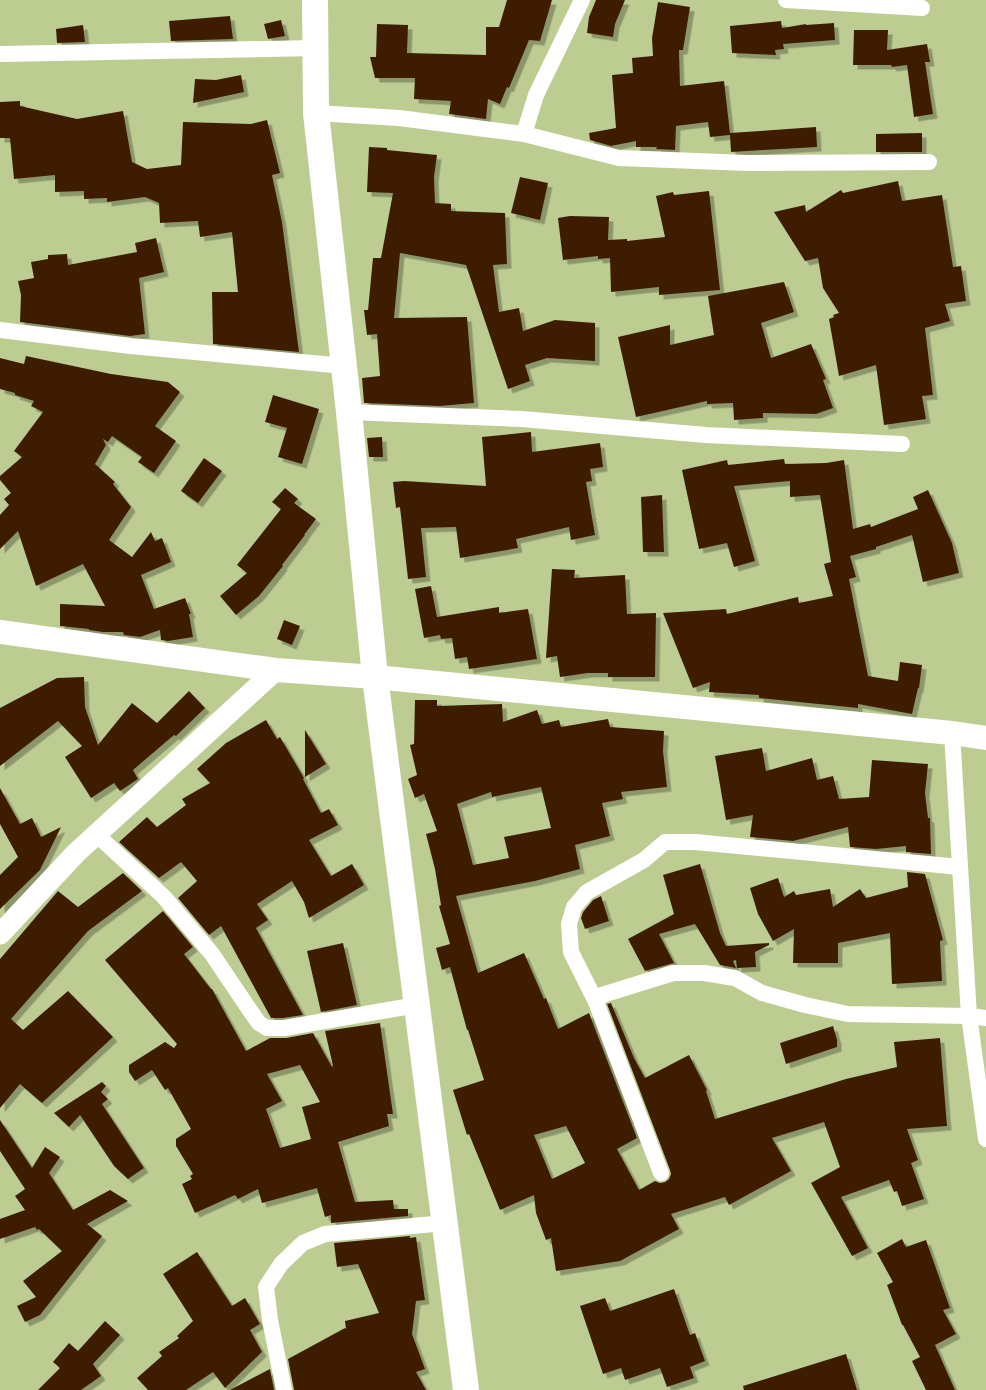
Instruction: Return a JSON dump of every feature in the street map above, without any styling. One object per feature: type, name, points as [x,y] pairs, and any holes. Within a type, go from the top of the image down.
[{"type":"main road","points":[[315,0],[316,113],[349,412],[375,677],[466,1390]]},
{"type":"main road","points":[[0,632],[276,670],[375,677],[952,733],[986,738]]},
{"type":"street","points":[[524,134],[536,95],[582,0]]},
{"type":"street","points":[[786,0],[922,8]]},
{"type":"street","points":[[0,54],[315,48]]},
{"type":"street","points":[[316,113],[399,118],[524,134],[620,158],[748,163],[929,162]]},
{"type":"street","points":[[0,330],[130,346],[344,366]]},
{"type":"street","points":[[349,412],[522,419],[706,435],[902,444]]},
{"type":"street","points":[[0,934],[76,852],[276,670]]},
{"type":"street","points":[[952,733],[970,1016],[986,1139]]},
{"type":"street","points":[[96,834],[164,897],[212,954],[251,1012],[267,1028],[284,1028],[417,1005]]},
{"type":"street","points":[[661,1173],[596,1002],[571,952],[569,924],[574,907],[587,892],[644,860],[666,842],[694,842],[960,867]]},
{"type":"street","points":[[596,1002],[597,999],[608,992],[673,973],[704,973],[735,978],[762,993],[848,1014],[970,1016],[986,1018]]},
{"type":"street","points":[[284,1390],[270,1320],[266,1287],[281,1264],[303,1243],[325,1234],[445,1223]]},
{"type":"building","points":[[507,0],[552,0],[540,41],[529,40],[509,88],[507,87],[500,104],[488,99],[486,119],[449,114],[451,101],[414,99],[415,78],[375,78],[370,57],[376,57],[377,24],[408,25],[407,53],[486,55],[486,27],[499,27]]},
{"type":"building","points":[[596,0],[625,0],[615,24],[613,37],[587,33],[589,17]]},
{"type":"building","points":[[658,2],[690,7],[683,50],[679,50],[680,86],[724,81],[730,133],[816,127],[817,147],[731,152],[730,135],[710,137],[708,122],[676,126],[675,150],[656,149],[657,147],[636,147],[636,141],[611,146],[590,140],[589,133],[616,128],[612,75],[633,73],[632,58],[653,56],[652,38]]},
{"type":"building","points":[[230,16],[233,39],[171,41],[169,21]]},
{"type":"building","points":[[281,20],[285,36],[268,39],[264,24]]},
{"type":"building","points":[[781,21],[782,28],[806,24],[834,23],[835,40],[783,44],[784,49],[775,50],[776,55],[732,53],[730,26]]},
{"type":"building","points":[[83,25],[85,42],[57,43],[56,29]]},
{"type":"building","points":[[854,30],[888,30],[887,50],[927,44],[930,62],[925,62],[933,114],[914,117],[907,65],[892,67],[891,65],[853,65]]},
{"type":"building","points":[[241,75],[244,92],[193,103],[195,79],[216,80]]},
{"type":"building","points":[[20,101],[20,106],[77,119],[123,111],[132,162],[147,169],[181,165],[183,122],[251,124],[267,120],[280,173],[272,175],[282,222],[299,352],[213,344],[212,292],[238,292],[232,232],[200,237],[198,221],[160,223],[159,203],[145,197],[107,202],[107,198],[84,199],[84,191],[55,192],[55,175],[14,179],[10,138],[0,138],[0,102]]},
{"type":"building","points":[[922,133],[922,152],[876,152],[876,134]]},
{"type":"building","points":[[369,147],[437,155],[434,177],[435,203],[451,204],[451,211],[505,213],[507,264],[493,265],[499,312],[519,308],[523,331],[555,320],[595,323],[595,361],[547,358],[525,365],[530,381],[508,389],[466,265],[400,253],[394,318],[467,317],[474,403],[440,406],[364,403],[362,378],[380,376],[377,334],[367,335],[364,310],[368,310],[373,258],[381,258],[393,193],[367,192]]},
{"type":"building","points":[[520,177],[548,183],[540,220],[511,213]]},
{"type":"building","points":[[898,181],[902,201],[942,195],[953,267],[961,266],[966,301],[945,304],[950,321],[925,328],[933,395],[922,396],[926,419],[884,425],[876,365],[839,376],[829,319],[839,313],[823,288],[818,258],[805,261],[774,212],[805,205],[806,212],[841,190],[843,193]]},
{"type":"building","points":[[709,191],[720,290],[659,295],[659,287],[611,292],[610,258],[598,259],[598,256],[563,260],[558,218],[570,216],[609,217],[608,240],[627,239],[627,241],[665,237],[656,196],[673,192],[674,195]]},
{"type":"building","points":[[156,238],[164,272],[139,278],[145,334],[130,336],[20,322],[21,295],[18,281],[34,278],[31,262],[48,259],[48,255],[67,254],[68,265],[137,252],[135,243]]},
{"type":"building","points":[[784,282],[794,312],[761,323],[771,358],[811,344],[826,379],[823,380],[833,408],[816,414],[763,413],[763,418],[734,420],[733,403],[707,404],[707,401],[636,417],[618,337],[670,325],[670,345],[714,335],[708,296]]},
{"type":"building","points":[[26,356],[111,374],[168,382],[180,392],[155,426],[176,441],[154,473],[138,462],[142,457],[112,436],[108,442],[103,439],[106,445],[95,464],[115,482],[113,484],[131,507],[109,540],[132,557],[151,532],[155,541],[162,538],[171,562],[141,575],[154,609],[185,598],[191,614],[189,614],[193,637],[168,641],[161,640],[160,630],[140,637],[124,635],[123,632],[103,632],[60,626],[60,604],[105,606],[83,564],[36,586],[18,531],[0,549],[0,515],[9,505],[4,499],[11,493],[0,480],[0,476],[22,457],[14,451],[43,412],[31,406],[34,401],[0,389],[0,358],[24,364]]},
{"type":"building","points":[[273,395],[319,409],[302,464],[278,457],[287,428],[265,422]]},
{"type":"building","points":[[531,432],[532,452],[600,443],[603,467],[590,469],[592,481],[586,482],[595,535],[571,540],[569,527],[516,539],[518,548],[460,558],[456,527],[421,528],[426,577],[408,579],[400,507],[396,508],[393,482],[486,486],[482,437]]},
{"type":"building","points":[[382,437],[383,457],[369,457],[367,438]]},
{"type":"building","points":[[204,458],[222,471],[198,503],[181,491]]},
{"type":"building","points":[[784,459],[785,464],[826,463],[844,460],[853,529],[870,524],[871,527],[918,509],[913,497],[928,490],[952,543],[959,573],[923,582],[912,535],[876,547],[876,549],[850,556],[856,577],[849,579],[868,676],[898,681],[900,662],[922,665],[919,688],[912,714],[858,704],[858,708],[759,698],[759,695],[709,692],[710,682],[693,688],[663,613],[726,609],[727,614],[798,597],[799,603],[833,596],[824,564],[831,562],[820,495],[790,497],[790,481],[734,486],[755,561],[734,567],[727,543],[699,549],[682,470],[727,460],[728,465]]},
{"type":"building","points":[[285,488],[298,499],[294,503],[316,519],[259,596],[236,615],[220,596],[247,573],[237,565],[281,509],[272,502]]},
{"type":"building","points":[[662,495],[664,552],[643,552],[641,497]]},
{"type":"building","points":[[552,569],[575,570],[574,578],[625,575],[627,614],[656,613],[655,677],[608,677],[608,673],[588,673],[560,677],[557,656],[546,658]]},
{"type":"building","points":[[431,586],[437,617],[499,607],[499,613],[528,609],[537,659],[469,669],[467,657],[455,659],[452,638],[441,639],[440,635],[424,638],[415,589]]},
{"type":"building","points":[[284,620],[300,626],[292,645],[277,639]]},
{"type":"building","points":[[84,677],[85,707],[98,745],[132,703],[157,723],[189,691],[205,708],[176,736],[174,735],[133,770],[138,779],[120,791],[114,783],[91,798],[65,757],[82,746],[58,721],[0,766],[0,708],[57,678]]},
{"type":"building","points":[[415,700],[437,700],[437,706],[502,704],[503,722],[537,710],[542,724],[559,720],[561,727],[608,719],[610,727],[664,731],[663,751],[667,787],[621,792],[623,799],[602,803],[610,836],[575,845],[580,869],[535,881],[456,896],[478,973],[524,953],[544,999],[546,998],[558,1029],[589,1013],[637,1138],[617,1149],[639,1190],[655,1181],[665,1182],[671,1174],[607,1004],[611,1003],[634,1058],[645,1078],[689,1055],[707,1090],[715,1119],[846,1079],[897,1067],[894,1042],[940,1038],[947,1126],[907,1129],[918,1160],[911,1163],[924,1199],[902,1206],[897,1191],[894,1192],[889,1180],[841,1197],[868,1248],[852,1256],[811,1183],[840,1167],[824,1122],[772,1138],[791,1171],[729,1205],[725,1197],[671,1214],[679,1229],[620,1261],[556,1271],[551,1238],[546,1240],[536,1213],[534,1195],[500,1210],[469,1134],[467,1135],[453,1090],[484,1080],[467,1030],[450,967],[442,970],[436,948],[450,944],[439,906],[441,905],[435,869],[426,834],[437,831],[424,794],[415,798],[408,779],[417,775],[410,745],[414,744]],"holes":[[[541,787],[551,828],[504,837],[509,858],[473,865],[457,804],[491,792],[492,797]],[[566,1126],[585,1163],[552,1179],[534,1135]]]},
{"type":"building","points":[[266,720],[277,739],[280,737],[304,778],[321,813],[329,809],[338,825],[309,840],[331,876],[352,864],[364,885],[309,918],[304,902],[292,881],[257,904],[268,920],[256,928],[303,1015],[283,1018],[271,1018],[221,926],[209,935],[178,898],[197,881],[181,862],[159,878],[119,842],[147,817],[157,827],[186,805],[182,799],[210,783],[197,769],[226,743]]},
{"type":"building","points":[[305,730],[326,764],[305,777]]},
{"type":"building","points":[[762,748],[766,771],[812,758],[817,780],[833,776],[839,799],[869,797],[872,760],[928,764],[925,793],[928,818],[930,818],[931,854],[906,852],[906,846],[876,849],[850,847],[848,827],[793,841],[750,837],[753,815],[726,820],[715,756]]},
{"type":"building","points":[[0,788],[20,824],[32,818],[41,837],[61,827],[40,870],[0,909],[0,875],[18,857],[0,824]]},
{"type":"building","points":[[700,864],[720,933],[726,946],[769,943],[769,945],[755,952],[756,967],[737,968],[736,960],[733,961],[736,968],[720,965],[695,924],[659,934],[674,963],[645,971],[628,939],[674,914],[663,875]]},
{"type":"building","points":[[907,872],[925,874],[943,940],[940,941],[942,981],[892,984],[890,933],[838,943],[838,963],[793,963],[794,929],[773,941],[758,914],[750,888],[778,878],[784,897],[794,891],[796,895],[830,889],[833,907],[860,889],[866,898],[908,887]]},
{"type":"building","points":[[123,873],[142,891],[88,931],[11,1019],[23,1030],[68,991],[113,1037],[42,1103],[20,1084],[0,1108],[0,959],[58,891],[78,907]]},
{"type":"building","points":[[601,896],[609,921],[585,929],[581,918],[583,912],[593,900]]},
{"type":"building","points":[[163,911],[193,947],[184,954],[212,989],[246,1051],[270,1038],[286,1038],[313,1033],[332,1067],[325,1031],[380,1023],[393,1114],[387,1114],[389,1126],[338,1142],[355,1202],[393,1200],[394,1209],[408,1209],[408,1216],[331,1223],[331,1215],[325,1217],[317,1188],[262,1203],[258,1189],[238,1199],[235,1195],[195,1213],[182,1184],[192,1179],[190,1176],[193,1174],[176,1146],[176,1139],[191,1129],[168,1088],[165,1090],[152,1070],[135,1081],[129,1072],[129,1065],[165,1042],[174,1048],[177,1044],[105,960]],"holes":[[[300,1065],[320,1102],[302,1107],[311,1139],[280,1148],[266,1109],[282,1101],[267,1074]]]},
{"type":"building","points":[[343,943],[357,1005],[321,1012],[307,951]]},
{"type":"building","points":[[833,1026],[837,1047],[786,1064],[780,1043]]},
{"type":"building","points":[[102,1082],[106,1086],[101,1092],[108,1099],[102,1104],[144,1168],[128,1179],[114,1166],[80,1115],[69,1127],[54,1113]]},
{"type":"building","points":[[0,1120],[32,1168],[45,1147],[60,1157],[49,1173],[73,1210],[110,1190],[128,1201],[87,1224],[102,1236],[40,1315],[25,1322],[17,1306],[36,1297],[23,1281],[62,1251],[35,1227],[0,1239],[0,1219],[25,1210],[15,1196],[25,1189],[0,1151]]},
{"type":"building","points":[[410,1236],[410,1238],[416,1237],[425,1300],[416,1301],[412,1334],[425,1369],[416,1372],[426,1390],[294,1390],[288,1359],[346,1329],[345,1321],[379,1313],[358,1264],[337,1267],[334,1243]]},
{"type":"building","points":[[902,1239],[906,1247],[926,1240],[950,1308],[943,1310],[956,1334],[935,1345],[955,1390],[926,1390],[912,1361],[920,1357],[902,1325],[887,1285],[893,1282],[877,1253]]},
{"type":"building","points":[[197,1252],[232,1306],[245,1298],[260,1324],[250,1330],[262,1352],[225,1388],[213,1372],[186,1390],[148,1390],[137,1378],[162,1356],[159,1352],[179,1338],[177,1336],[193,1321],[163,1274]]},
{"type":"building","points":[[674,1289],[690,1335],[695,1333],[705,1361],[690,1367],[694,1378],[667,1387],[660,1368],[625,1380],[621,1368],[603,1374],[580,1306],[605,1298],[610,1311]]},
{"type":"building","points":[[105,1321],[120,1335],[93,1364],[101,1376],[81,1390],[38,1390],[60,1368],[53,1362],[69,1343],[78,1351]]},
{"type":"building","points":[[846,1354],[857,1390],[744,1390],[743,1386]]},
{"type":"building","points":[[270,1369],[274,1390],[230,1390],[268,1370]]}]
